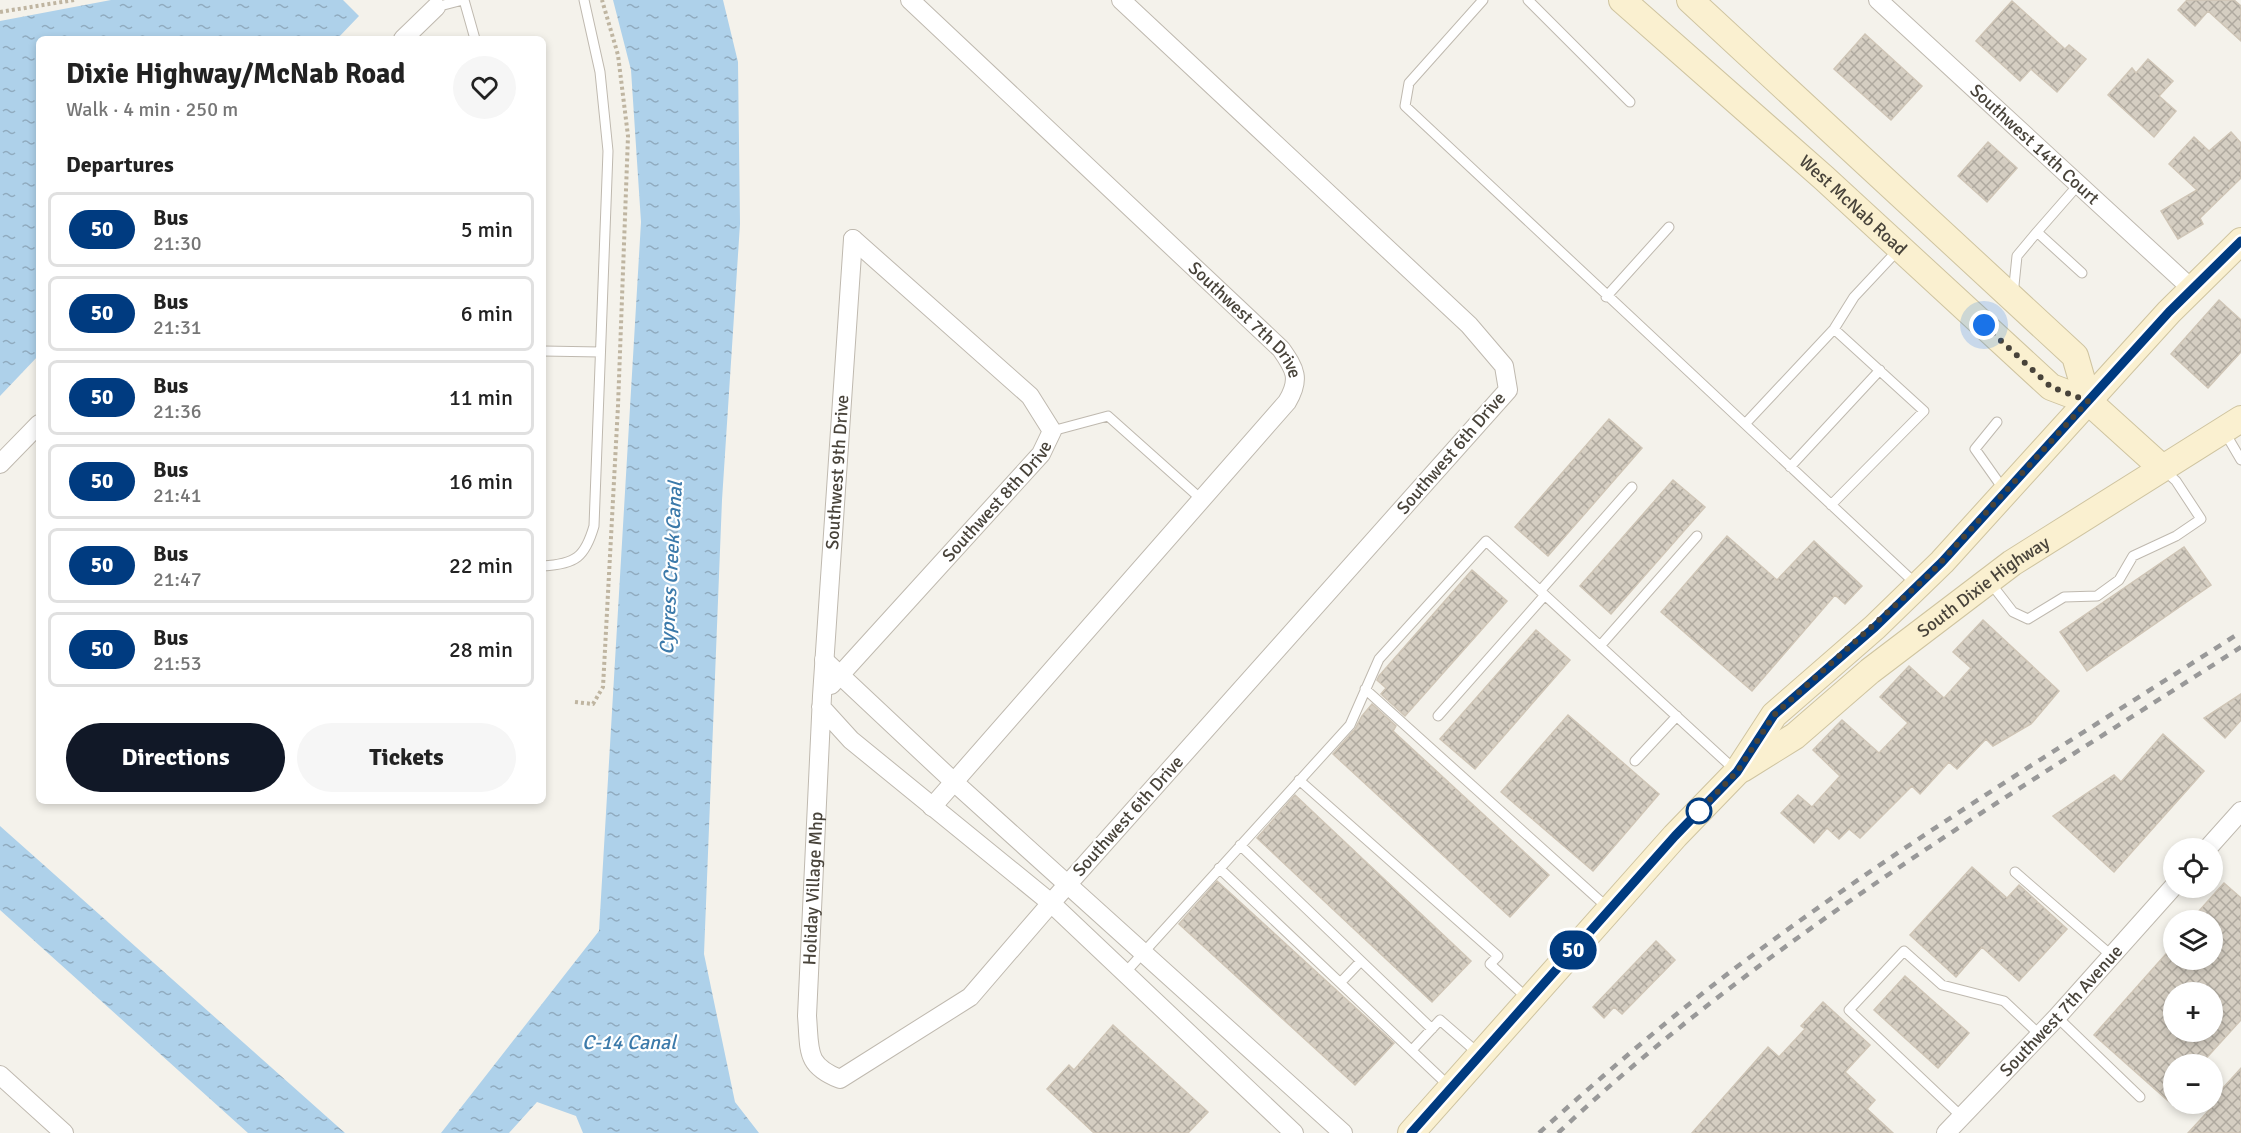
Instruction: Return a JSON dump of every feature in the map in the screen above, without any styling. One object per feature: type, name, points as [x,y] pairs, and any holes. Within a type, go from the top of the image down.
[{"type":"main road","name":"West McNab Road","points":[[1622,0],[1680,49],[2051,387],[2088,401],[2161,467]]},
{"type":"main road","points":[[1690,0],[2075,356],[2088,401]]},
{"type":"main road","name":"South Dixie Highway","points":[[1411,1133],[1610,909],[1737,772],[1774,715],[1918,586],[2007,493],[2088,401],[2192,289],[2241,241]]},
{"type":"main road","name":"South Dixie Highway","points":[[1737,772],[1795,736],[1870,671],[1988,579],[2232,424]]},
{"type":"street","name":"Southwest 7th Drive","points":[[910,0],[1281,349],[1295,369],[1294,391],[1287,402],[932,807]]},
{"type":"street","name":"Southwest 6th Drive","points":[[1051,903],[1508,390],[1504,366],[1469,325],[1121,0]]},
{"type":"street","name":"Southwest 14th Court","points":[[1878,0],[2192,289]]},
{"type":"street","points":[[406,36],[436,7]]},
{"type":"street","name":"Southwest 8th Drive","points":[[821,701],[840,676],[1041,454],[1052,430],[1030,396],[852,239]]},
{"type":"street","name":"Southwest 9th Drive","points":[[821,701],[852,239]]},
{"type":"street","points":[[0,464],[36,427]]},
{"type":"street","points":[[824,660],[954,782],[1343,1133]]},
{"type":"street","points":[[821,701],[851,740],[1051,903],[1294,1133]]},
{"type":"street","name":"Holiday Village Mhp","points":[[821,701],[807,1016],[810,1054],[820,1071],[840,1079],[970,997],[1051,903]]},
{"type":"street","points":[[2217,838],[2241,811]]},
{"type":"street","name":"Southwest 7th Avenue","points":[[1946,1133],[2057,1017],[2163,898]]},
{"type":"street","points":[[0,1075],[64,1133]]},
{"type":"lane","points":[[436,7],[464,0],[474,36]]},
{"type":"lane","points":[[546,566],[566,565],[583,553],[594,526],[608,151],[600,72],[584,0]]},
{"type":"lane","points":[[1483,0],[1409,83],[1405,106],[1606,297],[1918,586]]},
{"type":"lane","points":[[1528,0],[1630,102]]},
{"type":"lane","points":[[2012,297],[2017,256],[2079,184]]},
{"type":"lane","points":[[1606,297],[1669,226]]},
{"type":"lane","points":[[2037,232],[2082,273]]},
{"type":"lane","points":[[1745,424],[1834,329],[1854,297],[1900,248]]},
{"type":"lane","points":[[1831,505],[1924,411],[1834,329]]},
{"type":"lane","points":[[546,351],[600,352]]},
{"type":"lane","points":[[1790,467],[1880,369]]},
{"type":"lane","points":[[1052,430],[1108,416],[1201,499]]},
{"type":"lane","points":[[1997,422],[1975,449],[2007,493]]},
{"type":"lane","points":[[2232,424],[2241,460]]},
{"type":"lane","points":[[1988,579],[2013,612],[2028,619],[2064,597],[2097,596],[2119,580],[2133,556],[2176,536],[2201,519],[2176,481],[2161,467]]},
{"type":"lane","points":[[1438,716],[1632,486]]},
{"type":"lane","points":[[1600,646],[1697,536]]},
{"type":"lane","points":[[1124,974],[1350,725],[1379,659],[1486,541],[1737,772]]},
{"type":"lane","points":[[1365,689],[1610,909]]},
{"type":"lane","points":[[1635,761],[1677,716]]},
{"type":"lane","points":[[1299,780],[1498,956],[1490,964],[1529,999]]},
{"type":"lane","points":[[1240,845],[1432,1029]]},
{"type":"lane","points":[[1219,868],[1451,1088]]},
{"type":"lane","points":[[2015,872],[2112,956]]},
{"type":"lane","points":[[1962,1117],[1849,1010],[1904,951],[1942,985],[2004,1001],[2040,1035]]},
{"type":"lane","points":[[1341,982],[1361,961]]},
{"type":"lane","points":[[2057,1017],[2140,1097]]},
{"type":"lane","points":[[1412,1050],[1440,1020],[1480,1055]]},
{"type":"path","points":[[0,12],[74,0]]},
{"type":"water","points":[[111,0],[343,0],[359,16],[340,36],[36,36],[36,358],[0,396],[0,21]]},
{"type":"water","name":"C-14 Canal","points":[[613,0],[723,0],[738,62],[740,224],[722,500],[704,954],[735,1102],[759,1133],[583,1133],[576,1116],[537,1102],[509,1133],[441,1133],[599,931],[641,222],[631,70]]},
{"type":"water","points":[[0,826],[345,1133],[248,1133],[0,910]]},
{"type":"building","points":[[2187,0],[2234,0],[2241,6],[2241,41],[2208,11],[2195,26],[2178,10]]},
{"type":"building","points":[[2012,1],[2065,49],[2069,45],[2086,59],[2057,92],[2031,69],[2020,81],[1976,41]]},
{"type":"building","points":[[1865,34],[1922,86],[1891,120],[1834,69]]},
{"type":"building","points":[[2148,59],[2173,81],[2159,96],[2176,111],[2154,137],[2108,95],[2132,68],[2136,73]]},
{"type":"building","points":[[2231,132],[2241,143],[2241,178],[2200,218],[2203,224],[2178,239],[2161,211],[2197,190],[2169,164],[2194,137],[2209,151]]},
{"type":"building","points":[[1988,142],[2017,168],[1987,202],[1958,176]]},
{"type":"building","points":[[2219,300],[2241,320],[2241,352],[2208,388],[2171,354]]},
{"type":"building","points":[[1609,419],[1642,448],[1548,556],[1515,527]]},
{"type":"building","points":[[1673,480],[1705,507],[1611,614],[1580,586]]},
{"type":"building","points":[[1727,536],[1777,580],[1814,541],[1862,586],[1845,604],[1835,595],[1752,691],[1661,612]]},
{"type":"building","points":[[2184,547],[2211,585],[2087,671],[2060,632]]},
{"type":"building","points":[[1472,570],[1507,601],[1405,716],[1381,694],[1386,688],[1377,680]]},
{"type":"building","points":[[1983,620],[2059,691],[2031,724],[1993,746],[1986,739],[1957,769],[1949,762],[1920,794],[1912,786],[1860,838],[1849,829],[1839,839],[1827,828],[1814,843],[1781,813],[1798,795],[1812,807],[1840,776],[1813,750],[1842,720],[1879,753],[1908,723],[1880,697],[1909,666],[1944,698],[1971,668],[1953,652]]},
{"type":"building","points":[[1536,630],[1570,660],[1475,769],[1440,739]]},
{"type":"building","points":[[2241,694],[2241,720],[2225,738],[2204,718]]},
{"type":"building","points":[[1372,704],[1396,726],[1393,731],[1549,875],[1510,917],[1333,754],[1355,729]]},
{"type":"building","points":[[1568,715],[1659,794],[1593,871],[1501,792]]},
{"type":"building","points":[[2163,734],[2204,771],[2114,872],[2053,816],[2114,775],[2121,782]]},
{"type":"building","points":[[1295,795],[1471,961],[1432,1002],[1257,838]]},
{"type":"building","points":[[1972,867],[2007,898],[2019,885],[2067,929],[2019,981],[1982,947],[1956,977],[1910,935]]},
{"type":"building","points":[[1217,881],[1394,1043],[1355,1085],[1179,924]]},
{"type":"building","points":[[2224,883],[2241,898],[2241,1020],[2223,1040],[2223,982],[2163,982],[2163,1042],[2221,1042],[2210,1054],[2163,1054],[2163,1096],[2094,1035],[2163,957],[2163,970],[2223,970],[2223,910],[2200,910],[2211,898],[2223,898]]},
{"type":"building","points":[[1656,941],[1675,960],[1622,1014],[1614,1007],[1604,1018],[1593,1007]]},
{"type":"building","points":[[1905,976],[1969,1033],[1938,1068],[1874,1010]]},
{"type":"building","points":[[1823,1002],[1870,1045],[1845,1072],[1875,1100],[1867,1109],[1893,1133],[1692,1133],[1768,1047],[1779,1057],[1805,1029],[1801,1026]]},
{"type":"building","points":[[1113,1025],[1208,1112],[1188,1133],[1094,1133],[1047,1089],[1069,1065],[1074,1070]]},
{"type":"building","points":[[2241,1068],[2241,1133],[2188,1133],[2206,1114],[2223,1114],[2223,1088]]},
{"type":"railway","points":[[1539,1133],[1684,1008],[1795,924],[1921,837],[2241,632]]},
{"type":"railway","points":[[1558,1133],[1636,1063],[1718,997],[1802,935],[1976,817],[2241,647]]},
{"type":"bus line","name":"50","points":[[1411,1133],[1675,836],[1737,772],[1774,715],[1875,627],[1942,562],[2169,312],[2241,241]]},
{"type":"route","points":[[1699,811],[1697,813],[1737,772],[1774,715],[1875,627],[1942,562],[2088,401],[2051,387],[1984,325]]},
{"type":"water label","name":"Cypress Creek Canal","points":[[671,568]]}]
